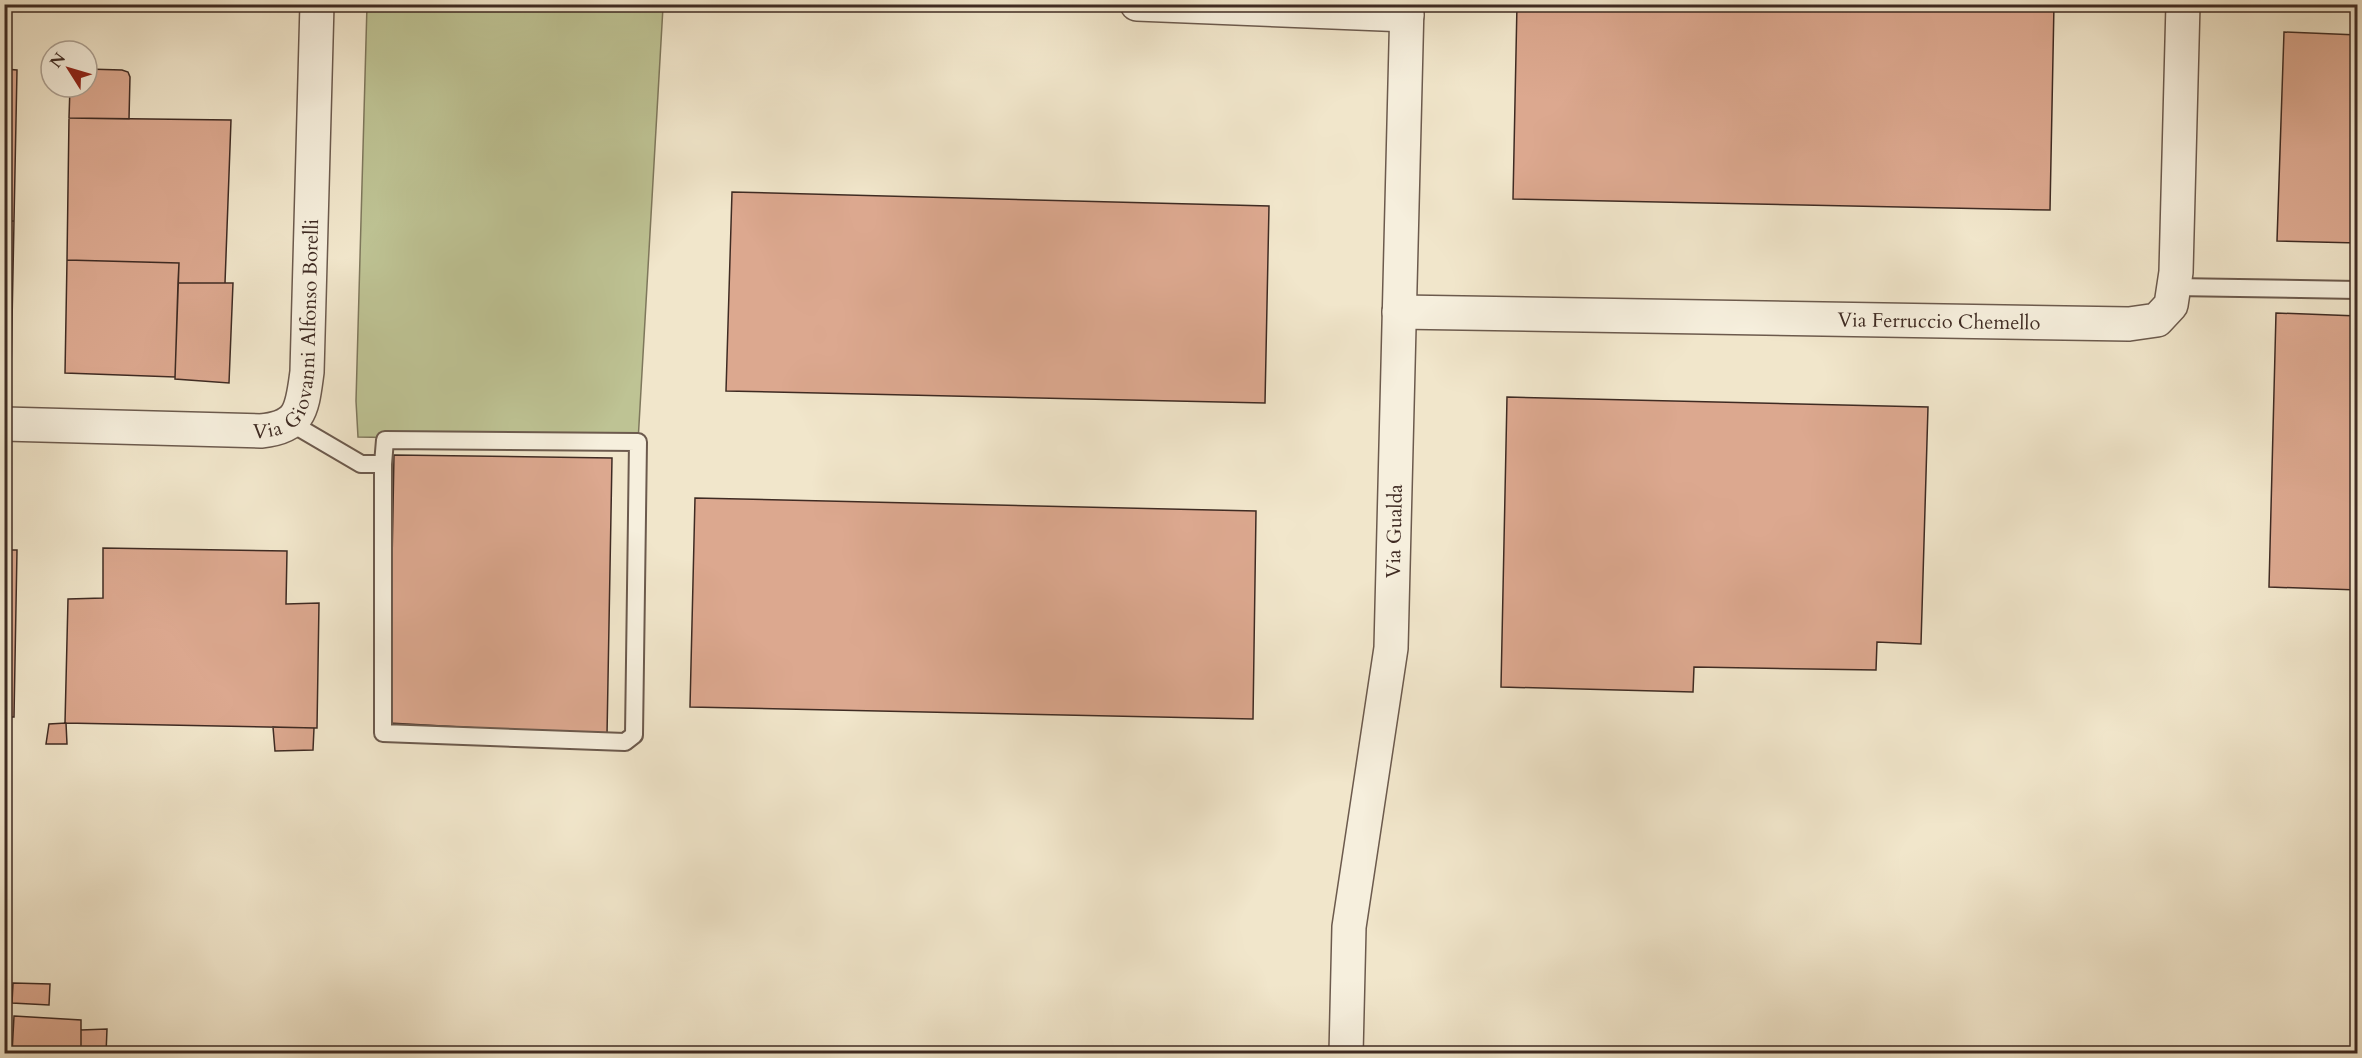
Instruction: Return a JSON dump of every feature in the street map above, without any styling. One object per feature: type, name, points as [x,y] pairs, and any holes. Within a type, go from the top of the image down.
[{"type":"street","name":"Via Giovanni Alfonso Borelli","points":[[4,424],[261,431],[279,430],[291,423],[303,405],[307,372],[316,4]]},
{"type":"street","points":[[1137,4],[1407,10]]},
{"type":"street","name":"Via Ferruccio Chemello","points":[[1399,312],[2129,324],[2157,320],[2171,305],[2176,272],[2183,4]]},
{"type":"street","name":"Via Gualda","points":[[1346,1053],[1349,927],[1391,648],[1407,10]]},
{"type":"lane","points":[[2174,287],[2358,290]]},
{"type":"lane","points":[[291,423],[361,464],[383,464]]},
{"type":"lane","points":[[385,440],[638,442],[634,735],[625,742],[383,733],[383,464],[385,440]]},
{"type":"green space","points":[[605,4],[663,7],[638,442],[358,437],[356,401],[367,5]]},
{"type":"building","points":[[1517,4],[2054,4],[2050,210],[1513,199]]},
{"type":"building","points":[[2277,4],[2358,4],[2358,8],[2277,6]]},
{"type":"building","points":[[2284,32],[2358,35],[2358,243],[2277,241]]},
{"type":"building","points":[[4,69],[17,70],[14,221],[4,221]]},
{"type":"building","points":[[99,69],[128,72],[130,77],[129,119],[69,118],[70,99],[99,99]]},
{"type":"building","points":[[69,118],[231,120],[225,283],[178,283],[179,263],[67,260]]},
{"type":"building","points":[[732,192],[1269,206],[1265,403],[726,391]]},
{"type":"building","points":[[4,221],[14,221],[11,373],[4,372]]},
{"type":"building","points":[[67,260],[179,263],[175,377],[65,373]]},
{"type":"building","points":[[178,283],[233,283],[229,383],[175,379]]},
{"type":"building","points":[[2276,313],[2358,316],[2358,590],[2269,587]]},
{"type":"building","points":[[1507,397],[1928,407],[1921,644],[1877,642],[1876,670],[1694,667],[1693,692],[1501,687]]},
{"type":"building","points":[[394,455],[612,458],[607,735],[389,723]]},
{"type":"building","points":[[695,498],[1256,511],[1253,719],[690,707]]},
{"type":"building","points":[[103,548],[287,551],[286,604],[319,603],[317,728],[65,723],[68,599],[103,598]]},
{"type":"building","points":[[4,550],[17,550],[14,717],[4,717]]},
{"type":"building","points":[[66,723],[67,744],[46,744],[49,724]]},
{"type":"building","points":[[273,727],[314,728],[313,750],[275,751]]},
{"type":"building","points":[[13,983],[50,984],[49,1005],[12,1003]]},
{"type":"building","points":[[14,1016],[81,1020],[81,1054],[12,1054]]},
{"type":"building","points":[[107,1029],[106,1054],[81,1054],[81,1030]]}]
